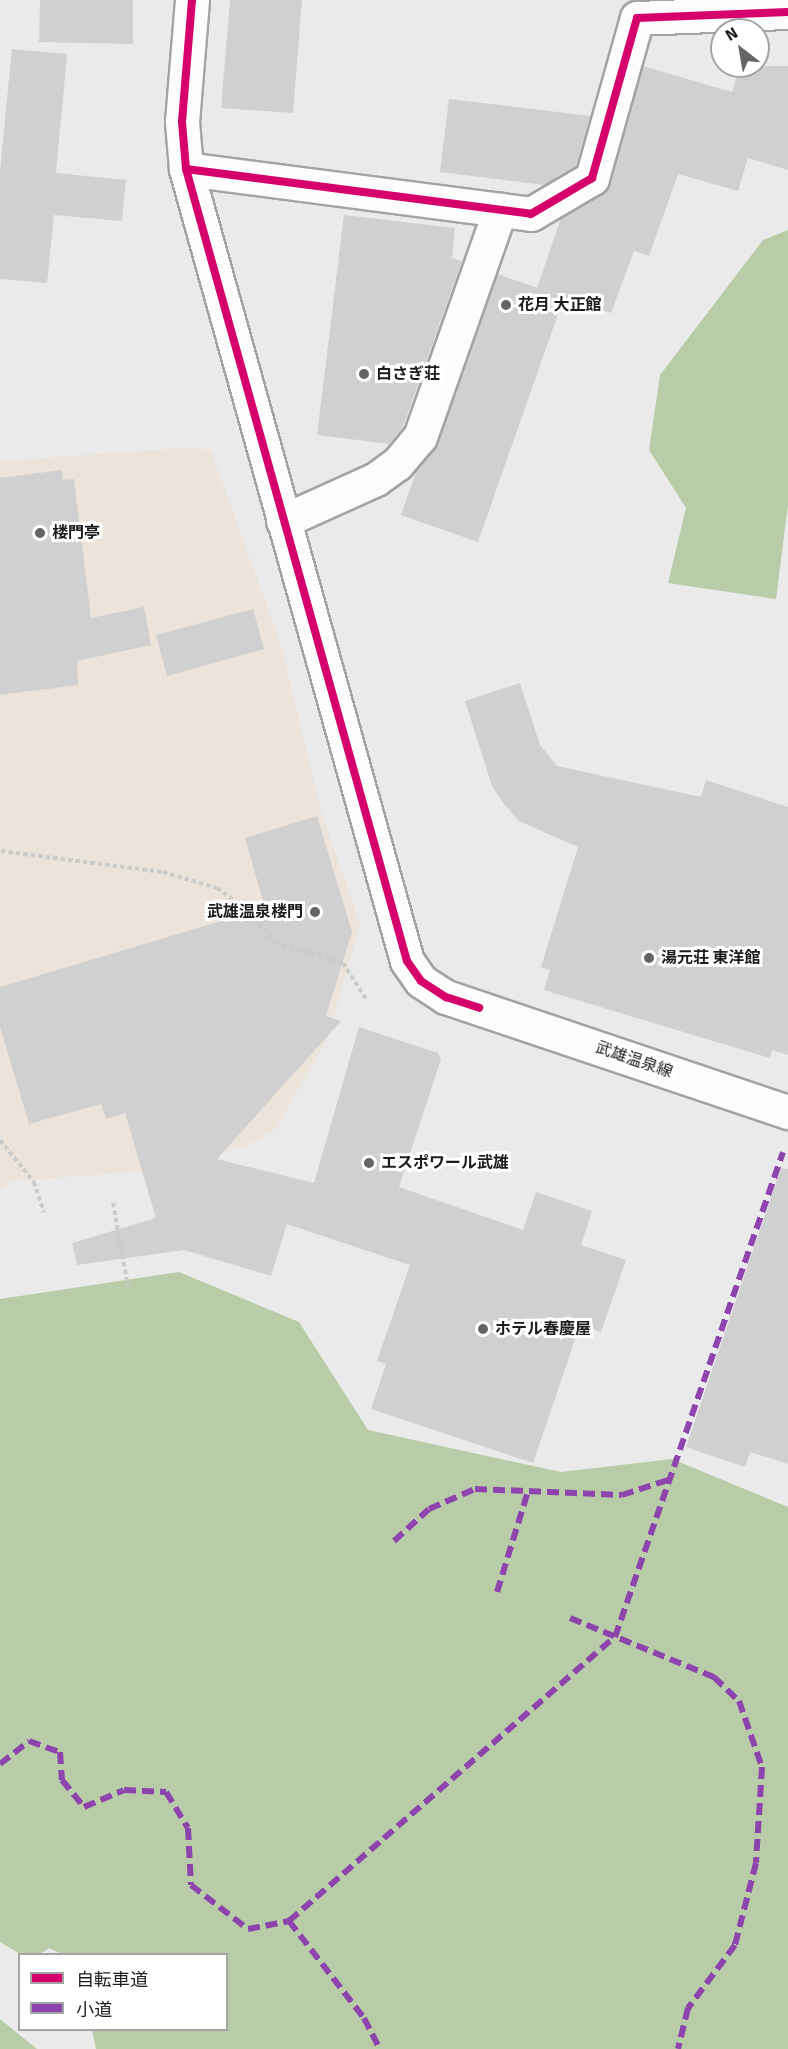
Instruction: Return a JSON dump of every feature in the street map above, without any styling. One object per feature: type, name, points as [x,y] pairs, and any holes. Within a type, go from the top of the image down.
[{"type":"street","name":"武雄温泉線","points":[[192,0],[183,122],[186,169],[407,961],[421,981],[446,997],[788,1113]]},
{"type":"street","points":[[186,169],[531,213],[592,178],[637,18],[788,12]]},
{"type":"street","points":[[283,521],[376,479],[398,464],[420,437],[500,210]]},
{"type":"path","points":[[2,851],[163,872],[217,888],[243,908],[274,942],[343,963],[366,999]]},
{"type":"path","points":[[0,1140],[34,1182],[44,1212]]},
{"type":"path","points":[[113,1203],[128,1287]]},
{"type":"shaded area","points":[[195,447],[211,451],[282,648],[321,812],[360,924],[327,1039],[275,1130],[248,1145],[164,1170],[12,1181],[0,1190],[0,461]]},
{"type":"green space","points":[[788,230],[788,504],[776,599],[668,583],[686,508],[649,450],[660,375],[763,240]]},
{"type":"green space","points":[[179,1272],[299,1322],[368,1430],[561,1472],[672,1459],[788,1507],[788,2049],[96,2049],[92,2031],[228,2031],[228,1953],[60,1953],[49,1948],[42,1953],[18,1953],[0,1942],[0,1299]]},
{"type":"green space","points":[[0,2019],[37,2049],[0,2049]]},
{"type":"building","points":[[40,0],[133,0],[133,44],[39,42]]},
{"type":"building","points":[[230,0],[302,0],[293,113],[221,108]]},
{"type":"building","points":[[12,49],[67,54],[56,173],[126,180],[122,221],[54,215],[47,283],[0,279],[0,170]]},
{"type":"building","points":[[643,66],[732,92],[736,78],[770,78],[770,66],[788,66],[788,170],[748,158],[738,191],[678,174],[649,256],[634,251],[611,313],[537,288],[561,218],[602,194],[610,183]]},
{"type":"building","points":[[449,99],[590,116],[576,166],[544,185],[440,172]]},
{"type":"building","points":[[344,215],[455,228],[452,258],[462,261],[403,427],[389,444],[317,435]]},
{"type":"building","points":[[497,274],[564,297],[478,542],[401,515],[417,469],[438,443]]},
{"type":"building","points":[[62,470],[63,480],[74,479],[91,618],[144,607],[151,645],[77,661],[78,685],[0,695],[0,478]]},
{"type":"building","points":[[253,609],[264,649],[167,676],[156,635]]},
{"type":"building","points":[[520,683],[540,745],[557,766],[701,797],[706,780],[788,807],[788,1055],[772,1050],[770,1058],[544,990],[550,970],[541,967],[578,847],[519,821],[504,804],[492,786],[465,701]]},
{"type":"building","points":[[317,816],[352,932],[326,1016],[341,1021],[217,1159],[314,1183],[359,1027],[438,1053],[441,1059],[399,1187],[523,1230],[536,1192],[592,1211],[581,1245],[626,1260],[601,1332],[580,1325],[533,1463],[371,1409],[386,1364],[377,1361],[410,1265],[287,1224],[271,1276],[184,1250],[77,1265],[72,1243],[156,1218],[125,1113],[106,1119],[101,1104],[29,1124],[0,1027],[0,987],[265,908],[245,838]]},
{"type":"building","points":[[781,1168],[788,1169],[788,1464],[750,1452],[745,1467],[686,1447]]},
{"type":"marked path","points":[[289,1921],[615,1637],[783,1152]]},
{"type":"marked path","points":[[394,1541],[429,1509],[475,1489],[622,1495],[671,1479]]},
{"type":"marked path","points":[[497,1592],[528,1491]]},
{"type":"marked path","points":[[570,1618],[714,1677],[739,1701],[762,1767],[756,1863],[735,1945],[688,2008],[678,2049]]},
{"type":"marked path","points":[[0,1764],[29,1741],[60,1752],[62,1780],[84,1807],[124,1790],[166,1792],[188,1828],[191,1885],[248,1929],[289,1921],[364,2018],[380,2049]]},
{"type":"cycle path","points":[[192,0],[182,122],[186,169],[407,961],[421,981],[446,997],[479,1008]]},
{"type":"cycle path","points":[[186,169],[531,214],[592,178],[637,18],[788,12]]},
{"type":"place","name":"花月 大正館","points":[[506,305]]},
{"type":"place","name":"白さぎ荘","points":[[364,374]]},
{"type":"place","name":"楼門亭","points":[[40,533]]},
{"type":"place","name":"武雄温泉楼門","points":[[315,912]]},
{"type":"place","name":"湯元荘 東洋館","points":[[649,958]]},
{"type":"place","name":"エスポワール武雄","points":[[369,1163]]},
{"type":"place","name":"ホテル春慶屋","points":[[483,1329]]}]
